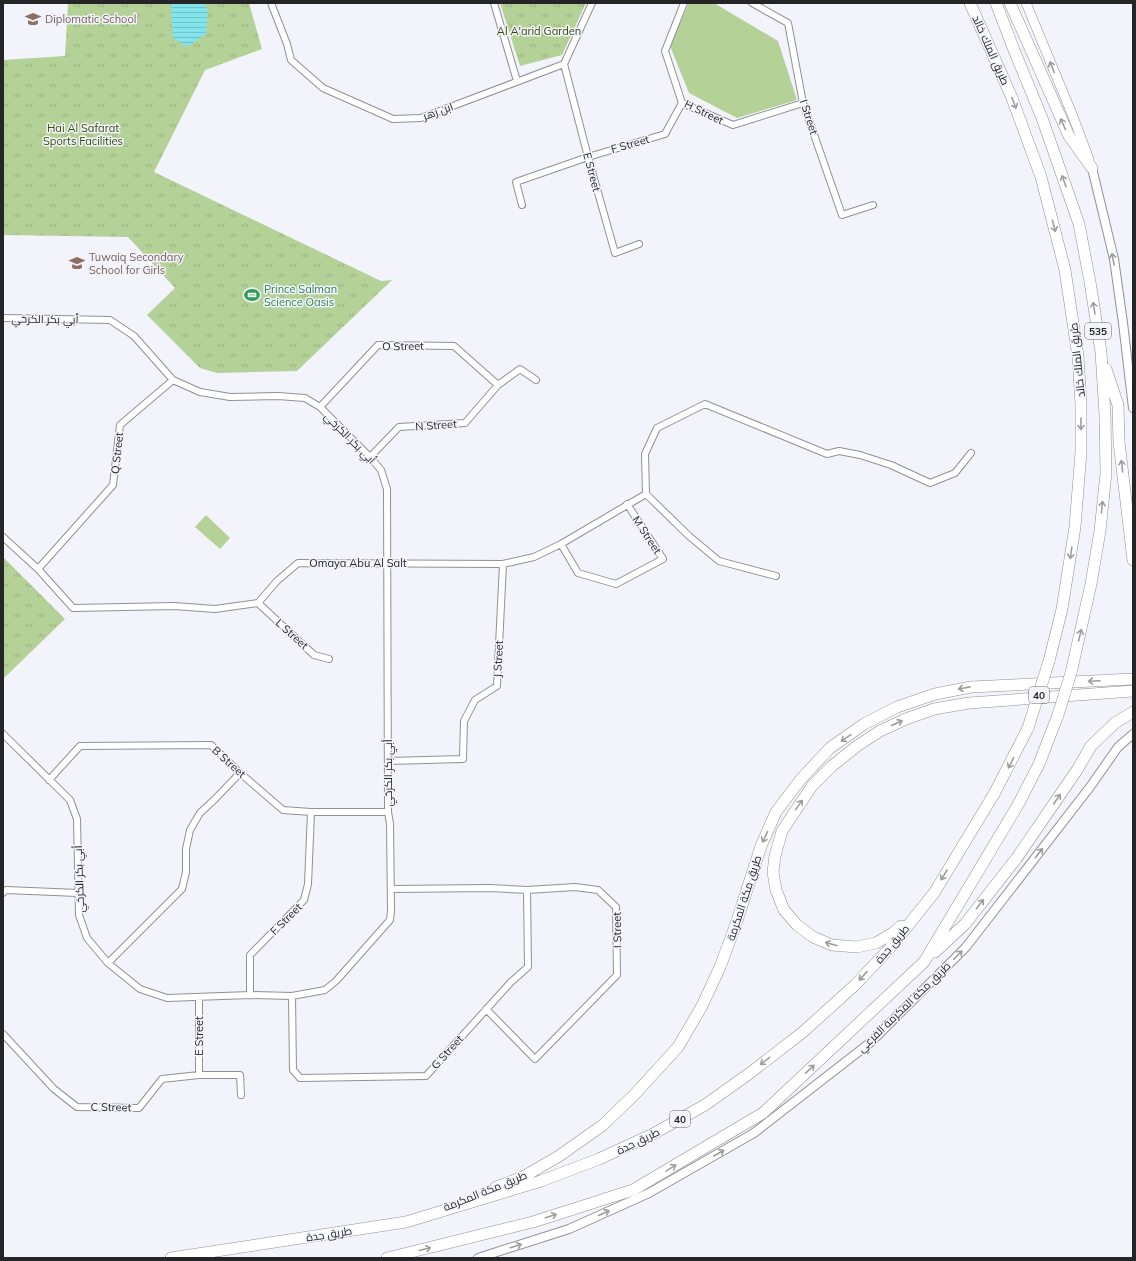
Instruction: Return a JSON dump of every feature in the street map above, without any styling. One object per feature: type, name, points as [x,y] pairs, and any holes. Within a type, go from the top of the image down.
[{"type":"highway","name":"طريق الملك خالد","points":[[970,3],[1012,98],[1041,178],[1065,270],[1078,356],[1081,404],[1081,452],[1075,528],[1062,609],[1049,661],[1028,728]]},
{"type":"highway","name":"طريق الملك خالد","points":[[924,962],[1019,803],[1039,764],[1058,715],[1071,673],[1091,584],[1100,532],[1106,472],[1105,415],[1101,352],[1079,224],[1042,118],[996,3]]},
{"type":"highway","points":[[1010,3],[1069,136],[1092,168]]},
{"type":"highway","points":[[1101,352],[1118,405],[1119,442],[1133,560]]},
{"type":"highway","name":"طريق مكة المكرمة","points":[[406,1222],[523,1177],[559,1156],[603,1125],[635,1094],[678,1047],[702,1006],[720,967],[736,924],[761,846],[776,812],[801,779],[830,748],[864,724],[897,707],[935,694],[978,687],[1133,679]]},
{"type":"highway","name":"طريق مكة المكرمة","points":[[934,892],[893,933],[876,943],[857,947],[832,945],[813,937],[797,925],[784,910],[776,890],[773,872],[775,856],[782,831],[812,786],[832,766],[857,746],[880,731],[906,719],[934,709],[969,703],[1133,691]]},
{"type":"highway","points":[[924,962],[965,924],[1016,859],[1092,746],[1115,723],[1133,712]]},
{"type":"highway","name":"طريق جدة","points":[[171,1258],[406,1222],[541,1181],[599,1159],[653,1134],[705,1106],[803,1032],[855,985],[890,948],[934,892],[994,794],[1028,728]]},
{"type":"highway","name":"40","points":[[387,1258],[533,1222],[633,1190],[763,1114],[924,962]]},
{"type":"main road","points":[[1026,3],[1072,114],[1092,168]]},
{"type":"street","name":"ابن زهر","points":[[271,3],[291,60],[323,88],[393,119],[421,118],[564,64]]},
{"type":"street","points":[[494,3],[517,81]]},
{"type":"street","points":[[564,64],[592,3]]},
{"type":"street","name":"H Street","points":[[684,3],[665,51],[682,104],[733,125],[803,103]]},
{"type":"street","name":"I Street","points":[[752,3],[788,23],[803,103],[842,215],[873,205]]},
{"type":"street","name":"E Street","points":[[564,64],[615,254],[640,244]]},
{"type":"street","name":"F Street","points":[[522,204],[516,182],[588,157],[664,134],[682,104]]},
{"type":"street","points":[[1092,168],[1114,259],[1132,384],[1133,408]]},
{"type":"street","name":"أبي بكر الكرخي","points":[[3,318],[110,320],[134,336],[173,380],[200,392],[230,397],[278,396],[305,398],[320,408],[370,457],[381,470],[387,489],[388,812],[390,824],[390,920],[336,981],[325,990],[292,996],[250,995],[167,998],[140,989],[108,963],[87,938],[79,915],[77,819],[70,800],[3,734]]},
{"type":"street","name":"O Street","points":[[320,408],[378,345],[454,346],[498,385]]},
{"type":"street","name":"N Street","points":[[370,457],[399,427],[465,423],[498,385],[520,369],[536,380]]},
{"type":"street","name":"Q Street","points":[[38,569],[113,485],[120,425],[173,380]]},
{"type":"street","points":[[776,576],[719,560],[689,536],[646,494],[645,454],[657,428],[705,404],[827,454],[839,451],[860,455],[891,465],[930,483],[955,473],[971,453]]},
{"type":"street","name":"Omaya Abu Al Salt","points":[[258,603],[278,581],[298,563],[503,564],[534,557],[561,544],[646,494]]},
{"type":"street","name":"M Street","points":[[561,544],[578,573],[616,584],[663,559],[627,504]]},
{"type":"street","points":[[3,536],[38,569],[73,608],[174,606],[215,609],[258,603]]},
{"type":"street","name":"J Street","points":[[388,761],[463,759],[464,721],[475,700],[497,686],[503,564]]},
{"type":"street","name":"L Street","points":[[258,603],[314,655],[329,659]]},
{"type":"street","name":"طريق مكة المكرمة الفرعي","points":[[478,1258],[569,1229],[649,1193],[754,1133],[871,1042],[966,947],[1090,787],[1118,747],[1133,734]]},
{"type":"street","name":"B Street","points":[[49,780],[80,746],[211,745],[240,773],[283,810],[311,812],[388,812]]},
{"type":"street","points":[[108,963],[182,889],[186,872],[186,849],[190,830],[200,813],[240,773]]},
{"type":"street","name":"F Street","points":[[250,995],[250,954],[304,900],[308,884],[311,812]]},
{"type":"street","name":"I Street","points":[[391,889],[490,888],[528,890],[575,887],[598,890],[616,907],[617,975],[535,1059],[486,1009]]},
{"type":"street","points":[[3,893],[6,890],[78,892]]},
{"type":"street","name":"G Street","points":[[292,996],[293,1070],[300,1078],[426,1076],[486,1009],[528,967],[528,890]]},
{"type":"street","name":"E Street","points":[[198,997],[199,1075]]},
{"type":"street","name":"C Street","points":[[3,1034],[54,1089],[77,1107],[140,1108],[162,1079],[199,1075],[240,1075],[241,1095]]},
{"type":"green space","name":"Hai Al Safarat Sports Facilities","points":[[68,3],[249,3],[262,49],[205,70],[154,172],[381,281],[392,280],[297,371],[217,373],[200,368],[147,315],[175,288],[128,237],[4,235],[3,60],[65,56]]},
{"type":"green space","name":"Al A'arid Garden","points":[[500,3],[586,3],[562,55],[520,66]]},
{"type":"green space","points":[[689,3],[714,3],[778,41],[797,100],[737,118],[689,93],[670,46]]},
{"type":"green space","points":[[206,515],[230,538],[220,549],[195,527]]},
{"type":"green space","points":[[3,557],[65,619],[3,679]]},
{"type":"water","points":[[171,3],[202,3],[208,9],[206,34],[187,47],[173,38]]},
{"type":"place","name":"Diplomatic School","points":[[33,19]]},
{"type":"place","name":"Tuwaiq Secondary School for Girls","points":[[77,263]]},
{"type":"place","name":"Prince Salman Science Oasis","points":[[252,295]]}]
